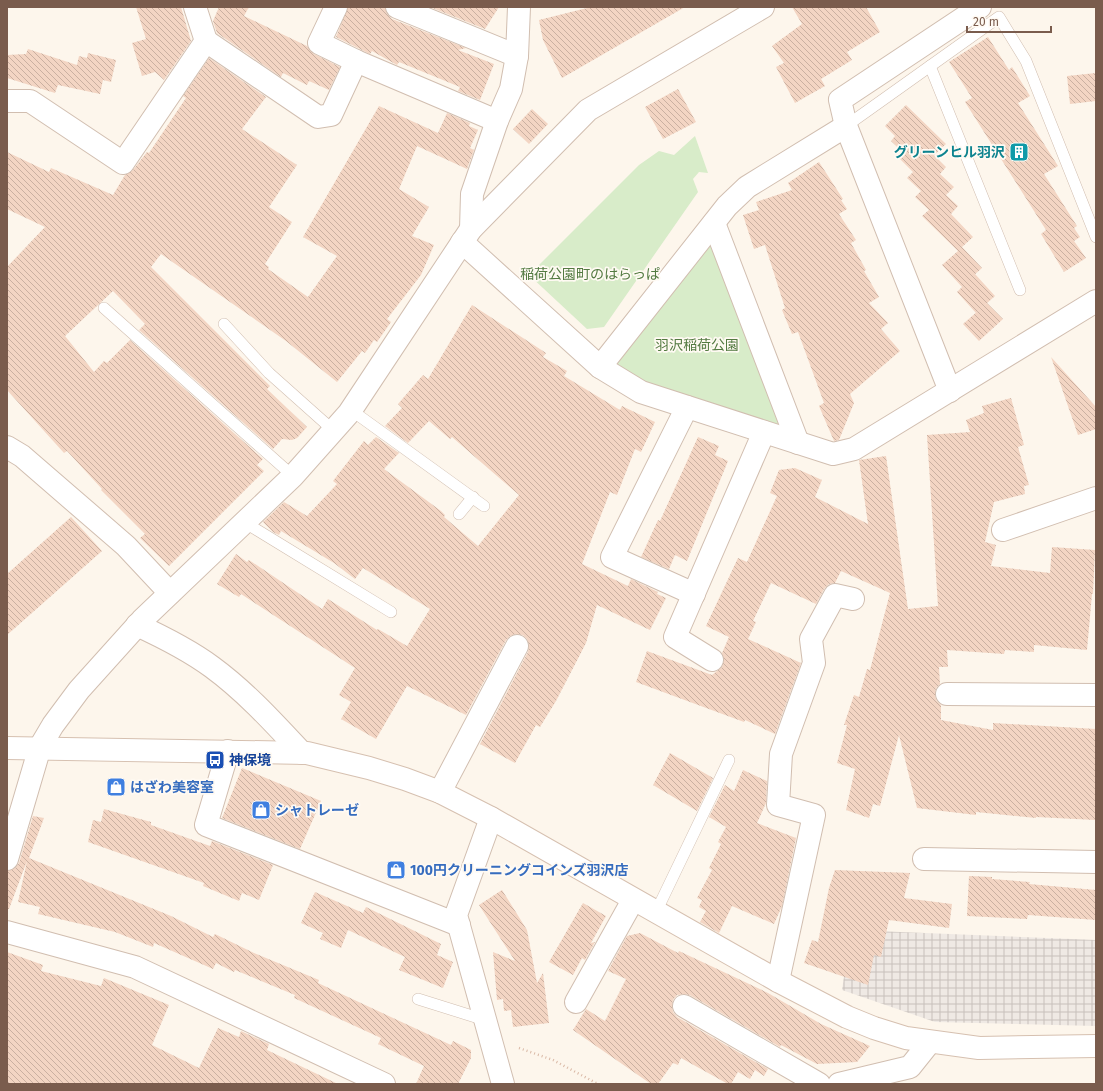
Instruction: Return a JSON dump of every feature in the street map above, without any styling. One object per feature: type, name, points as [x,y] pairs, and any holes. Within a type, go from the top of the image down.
[{"type":"street","points":[[195,7],[206,41],[318,117],[331,115],[356,62]]},
{"type":"street","points":[[336,7],[319,43],[356,62],[497,121]]},
{"type":"street","points":[[397,7],[517,56]]},
{"type":"street","points":[[466,235],[472,194],[497,121],[511,89],[517,56],[519,7]]},
{"type":"street","points":[[7,859],[40,747],[53,725],[79,690],[137,625],[293,476],[334,431],[351,410],[466,235],[588,110],[763,7]]},
{"type":"street","points":[[950,391],[846,126],[840,100],[980,7]]},
{"type":"street","points":[[7,102],[30,101],[123,163],[206,41]]},
{"type":"street","points":[[600,368],[727,206],[748,187],[846,126]]},
{"type":"street","points":[[714,223],[798,442]]},
{"type":"street","points":[[466,235],[600,368],[641,392],[834,454],[854,449],[1096,301]]},
{"type":"street","points":[[687,407],[612,557],[694,594]]},
{"type":"street","points":[[712,660],[675,637],[764,432]]},
{"type":"street","points":[[7,447],[22,456],[126,546],[170,593]]},
{"type":"street","points":[[1003,530],[1096,498]]},
{"type":"street","points":[[778,981],[814,814],[778,805],[781,754],[814,663],[810,639],[835,595],[853,599]]},
{"type":"street","points":[[137,625],[170,640],[212,667],[259,707],[302,753]]},
{"type":"street","points":[[440,792],[517,646]]},
{"type":"street","points":[[947,694],[1096,695]]},
{"type":"street","points":[[7,748],[40,747],[302,753],[324,756],[369,768],[440,792],[491,818],[633,900],[778,981],[847,1017],[906,1038],[979,1048],[1096,1046]]},
{"type":"street","points":[[228,751],[206,825],[459,925]]},
{"type":"street","points":[[491,818],[456,915],[503,1084]]},
{"type":"street","points":[[924,859],[1096,862]]},
{"type":"street","points":[[576,1002],[633,900]]},
{"type":"street","points":[[7,932],[135,967],[384,1084]]},
{"type":"street","points":[[684,1006],[819,1084]]},
{"type":"street","points":[[839,1084],[910,1067],[930,1042]]},
{"type":"lane","points":[[846,126],[999,16],[1026,61],[1096,237]]},
{"type":"lane","points":[[930,66],[1020,290]]},
{"type":"lane","points":[[104,308],[293,476]]},
{"type":"lane","points":[[224,324],[269,373],[334,431]]},
{"type":"lane","points":[[351,410],[484,506]]},
{"type":"lane","points":[[459,514],[473,497]]},
{"type":"lane","points":[[244,522],[391,612]]},
{"type":"lane","points":[[656,912],[729,760]]},
{"type":"lane","points":[[418,999],[488,1030]]},
{"type":"path","points":[[488,1030],[552,1060],[598,1084]]},
{"type":"shaded area","points":[[851,930],[1096,940],[1096,1026],[935,1022],[842,990]]},
{"type":"green space","name":"稲荷公園町のはらっぱ","points":[[695,136],[708,173],[699,172],[693,179],[698,192],[604,327],[587,329],[529,275],[639,165],[659,151],[674,155]]},
{"type":"green space","name":"羽沢稲荷公園","points":[[714,239],[783,427],[646,383],[612,366]]},
{"type":"building","points":[[136,7],[181,7],[191,41],[164,80],[155,72],[142,76],[132,43],[146,39]]},
{"type":"building","points":[[219,7],[249,7],[244,16],[307,46],[314,54],[340,67],[329,90],[309,81],[307,85],[283,73],[281,77],[217,33],[213,21]]},
{"type":"building","points":[[348,7],[385,7],[387,14],[392,19],[466,48],[458,50],[494,64],[480,100],[458,91],[460,87],[399,62],[397,65],[372,51],[370,54],[336,37]]},
{"type":"building","points":[[430,7],[499,7],[485,29]]},
{"type":"building","points":[[591,7],[685,7],[562,78],[543,40],[539,20]]},
{"type":"building","points":[[792,7],[866,7],[880,32],[847,52],[852,60],[821,79],[825,86],[795,103],[776,67],[784,63],[772,46],[802,24]]},
{"type":"building","name":"グリーンヒル羽沢","points":[[988,37],[1009,70],[1012,67],[1030,96],[1018,103],[1058,166],[1044,174],[1077,226],[1074,228],[1080,237],[1074,241],[1086,258],[1064,272],[1041,234],[1046,230],[965,102],[972,98],[949,62]]},
{"type":"building","points":[[28,49],[77,65],[79,56],[87,58],[88,53],[116,60],[111,82],[103,80],[100,94],[58,85],[55,93],[7,78],[7,55],[26,54]]},
{"type":"building","points":[[209,58],[266,97],[242,129],[297,165],[269,207],[292,222],[265,264],[269,267],[268,269],[308,297],[337,256],[303,237],[379,106],[438,133],[447,113],[470,123],[469,126],[478,130],[470,148],[474,150],[467,169],[417,146],[399,189],[429,207],[412,236],[434,245],[421,275],[387,319],[391,322],[377,342],[374,340],[365,353],[362,351],[337,382],[286,341],[161,254],[151,267],[270,386],[267,389],[307,427],[297,438],[292,440],[282,439],[273,449],[139,330],[145,324],[113,291],[65,336],[94,372],[104,361],[107,363],[130,340],[263,459],[257,465],[264,471],[169,566],[140,538],[145,534],[101,490],[102,489],[67,451],[64,453],[7,390],[7,267],[45,227],[7,209],[7,152],[49,172],[51,168],[113,195],[125,175],[133,170],[147,152],[149,153],[186,98],[183,96]]},
{"type":"building","points":[[1096,73],[1096,101],[1070,104],[1067,76]]},
{"type":"building","points":[[678,89],[696,122],[663,139],[645,107]]},
{"type":"building","points":[[906,105],[946,144],[934,155],[946,167],[940,174],[954,187],[946,195],[958,206],[951,214],[973,237],[962,247],[982,268],[975,274],[995,296],[976,313],[957,292],[962,287],[942,265],[958,251],[922,216],[929,210],[915,197],[921,191],[907,178],[913,172],[899,158],[904,153],[891,141],[895,136],[885,126]]},
{"type":"building","points":[[532,109],[548,124],[529,144],[513,129]]},
{"type":"building","points":[[819,162],[843,199],[841,200],[847,209],[839,214],[856,240],[851,243],[866,270],[864,271],[879,297],[869,303],[888,323],[881,329],[900,351],[850,394],[854,403],[839,440],[834,441],[819,406],[824,403],[798,332],[792,334],[782,310],[785,308],[765,245],[754,249],[743,215],[759,210],[756,202],[792,190],[788,183]]},
{"type":"building","points":[[987,303],[1003,319],[979,341],[963,324]]},
{"type":"building","points":[[472,305],[546,353],[543,357],[567,371],[564,376],[620,410],[622,406],[655,422],[641,452],[635,449],[617,495],[610,492],[582,564],[628,586],[631,579],[658,592],[657,594],[666,598],[650,630],[597,605],[586,643],[556,701],[540,727],[536,725],[515,763],[480,744],[528,652],[529,645],[527,639],[523,635],[516,634],[510,636],[506,640],[466,715],[407,686],[376,739],[341,719],[351,702],[339,695],[355,668],[241,594],[239,597],[217,584],[236,554],[247,562],[249,560],[322,609],[328,599],[377,630],[378,629],[407,646],[430,609],[363,568],[355,579],[334,563],[281,531],[279,535],[273,532],[263,522],[284,502],[307,516],[337,484],[333,481],[364,441],[368,445],[376,437],[399,453],[384,469],[441,511],[445,515],[444,517],[478,546],[519,495],[452,437],[450,439],[429,421],[408,443],[385,426],[402,408],[398,404],[423,375],[428,379]]},
{"type":"building","points":[[1051,357],[1096,407],[1096,429],[1078,435]]},
{"type":"building","points":[[1011,398],[1024,445],[1018,447],[1029,485],[1024,486],[1025,494],[994,502],[985,542],[996,545],[991,566],[1050,573],[1052,547],[1095,550],[1093,594],[1087,650],[1034,645],[1034,652],[1005,650],[1004,654],[947,650],[948,667],[939,667],[940,684],[936,688],[936,700],[941,705],[941,720],[993,730],[993,723],[1096,729],[1095,820],[1036,818],[976,812],[976,815],[917,808],[899,735],[880,806],[873,804],[869,818],[846,810],[855,769],[837,763],[847,725],[844,725],[854,695],[859,697],[867,669],[870,670],[890,593],[841,571],[835,583],[829,584],[824,589],[816,604],[771,583],[753,621],[756,622],[748,639],[801,663],[775,734],[745,720],[744,722],[636,682],[647,651],[712,675],[722,667],[724,660],[722,653],[729,637],[706,626],[738,558],[747,562],[777,496],[770,493],[779,470],[795,468],[822,480],[815,497],[868,524],[859,460],[886,456],[908,609],[938,606],[927,435],[970,432],[966,420],[984,413],[982,406]]},
{"type":"building","points":[[698,437],[719,446],[715,455],[728,461],[687,561],[675,555],[669,569],[641,557],[658,520],[660,521]]},
{"type":"building","points":[[71,517],[102,551],[7,635],[7,574]]},
{"type":"building","points":[[670,753],[713,778],[697,811],[653,785]]},
{"type":"building","points":[[242,768],[321,801],[300,849],[222,818]]},
{"type":"building","points":[[743,770],[767,781],[766,803],[757,823],[796,838],[782,906],[774,924],[732,906],[719,933],[700,922],[706,911],[699,907],[702,900],[697,898],[712,870],[709,868],[721,844],[718,842],[726,827],[709,817],[725,785],[734,791]]},
{"type":"building","points":[[104,809],[151,822],[151,825],[210,846],[212,841],[273,865],[259,900],[242,893],[239,901],[203,886],[204,883],[88,842],[93,820],[101,822]]},
{"type":"building","points":[[33,816],[44,818],[29,858],[171,916],[213,937],[215,934],[254,953],[319,980],[318,983],[451,1045],[453,1041],[471,1050],[471,1058],[458,1084],[416,1084],[424,1066],[378,1044],[381,1038],[294,998],[295,995],[235,970],[234,972],[216,963],[213,969],[154,943],[153,947],[115,932],[38,914],[40,907],[18,902],[27,861],[9,909],[7,909],[7,871],[15,868],[19,863]]},
{"type":"building","points":[[835,870],[910,873],[904,898],[952,904],[949,928],[889,920],[881,957],[874,955],[868,985],[804,963],[812,940],[818,942],[829,888]]},
{"type":"building","points":[[969,876],[992,877],[992,879],[1030,882],[1029,884],[1096,890],[1096,920],[1028,915],[1027,919],[967,916]]},
{"type":"building","points":[[502,890],[527,930],[537,983],[543,973],[549,1023],[513,1027],[511,1010],[504,1011],[503,999],[497,1000],[493,952],[515,961],[479,905]]},
{"type":"building","points":[[315,892],[363,913],[366,907],[441,944],[437,955],[453,962],[443,988],[399,970],[405,957],[348,930],[341,948],[320,939],[323,933],[301,923]]},
{"type":"building","points":[[583,903],[606,916],[591,943],[595,942],[585,960],[582,958],[573,975],[549,962]]},
{"type":"building","points":[[640,933],[678,953],[679,951],[768,993],[821,1024],[870,1046],[857,1062],[817,1064],[781,1045],[780,1047],[690,995],[677,995],[673,1000],[672,1006],[673,1012],[677,1017],[768,1069],[764,1076],[755,1070],[750,1079],[738,1072],[731,1084],[728,1084],[681,1058],[678,1065],[673,1063],[658,1084],[651,1084],[573,1030],[586,1009],[605,1021],[626,979],[608,971],[627,936]]},
{"type":"building","points":[[7,952],[43,965],[41,971],[101,986],[104,978],[169,1005],[152,1045],[199,1068],[218,1028],[239,1037],[241,1031],[269,1044],[267,1050],[338,1084],[7,1084]]},
{"type":"place","name":"グリーンヒル羽沢","points":[[1019,152]]},
{"type":"place","name":"神保境","points":[[215,760]]},
{"type":"place","name":"はざわ美容室","points":[[116,787]]},
{"type":"place","name":"シャトレーゼ","points":[[261,810]]},
{"type":"place","name":"100円クリーニングコインズ羽沢店","points":[[396,870]]}]
